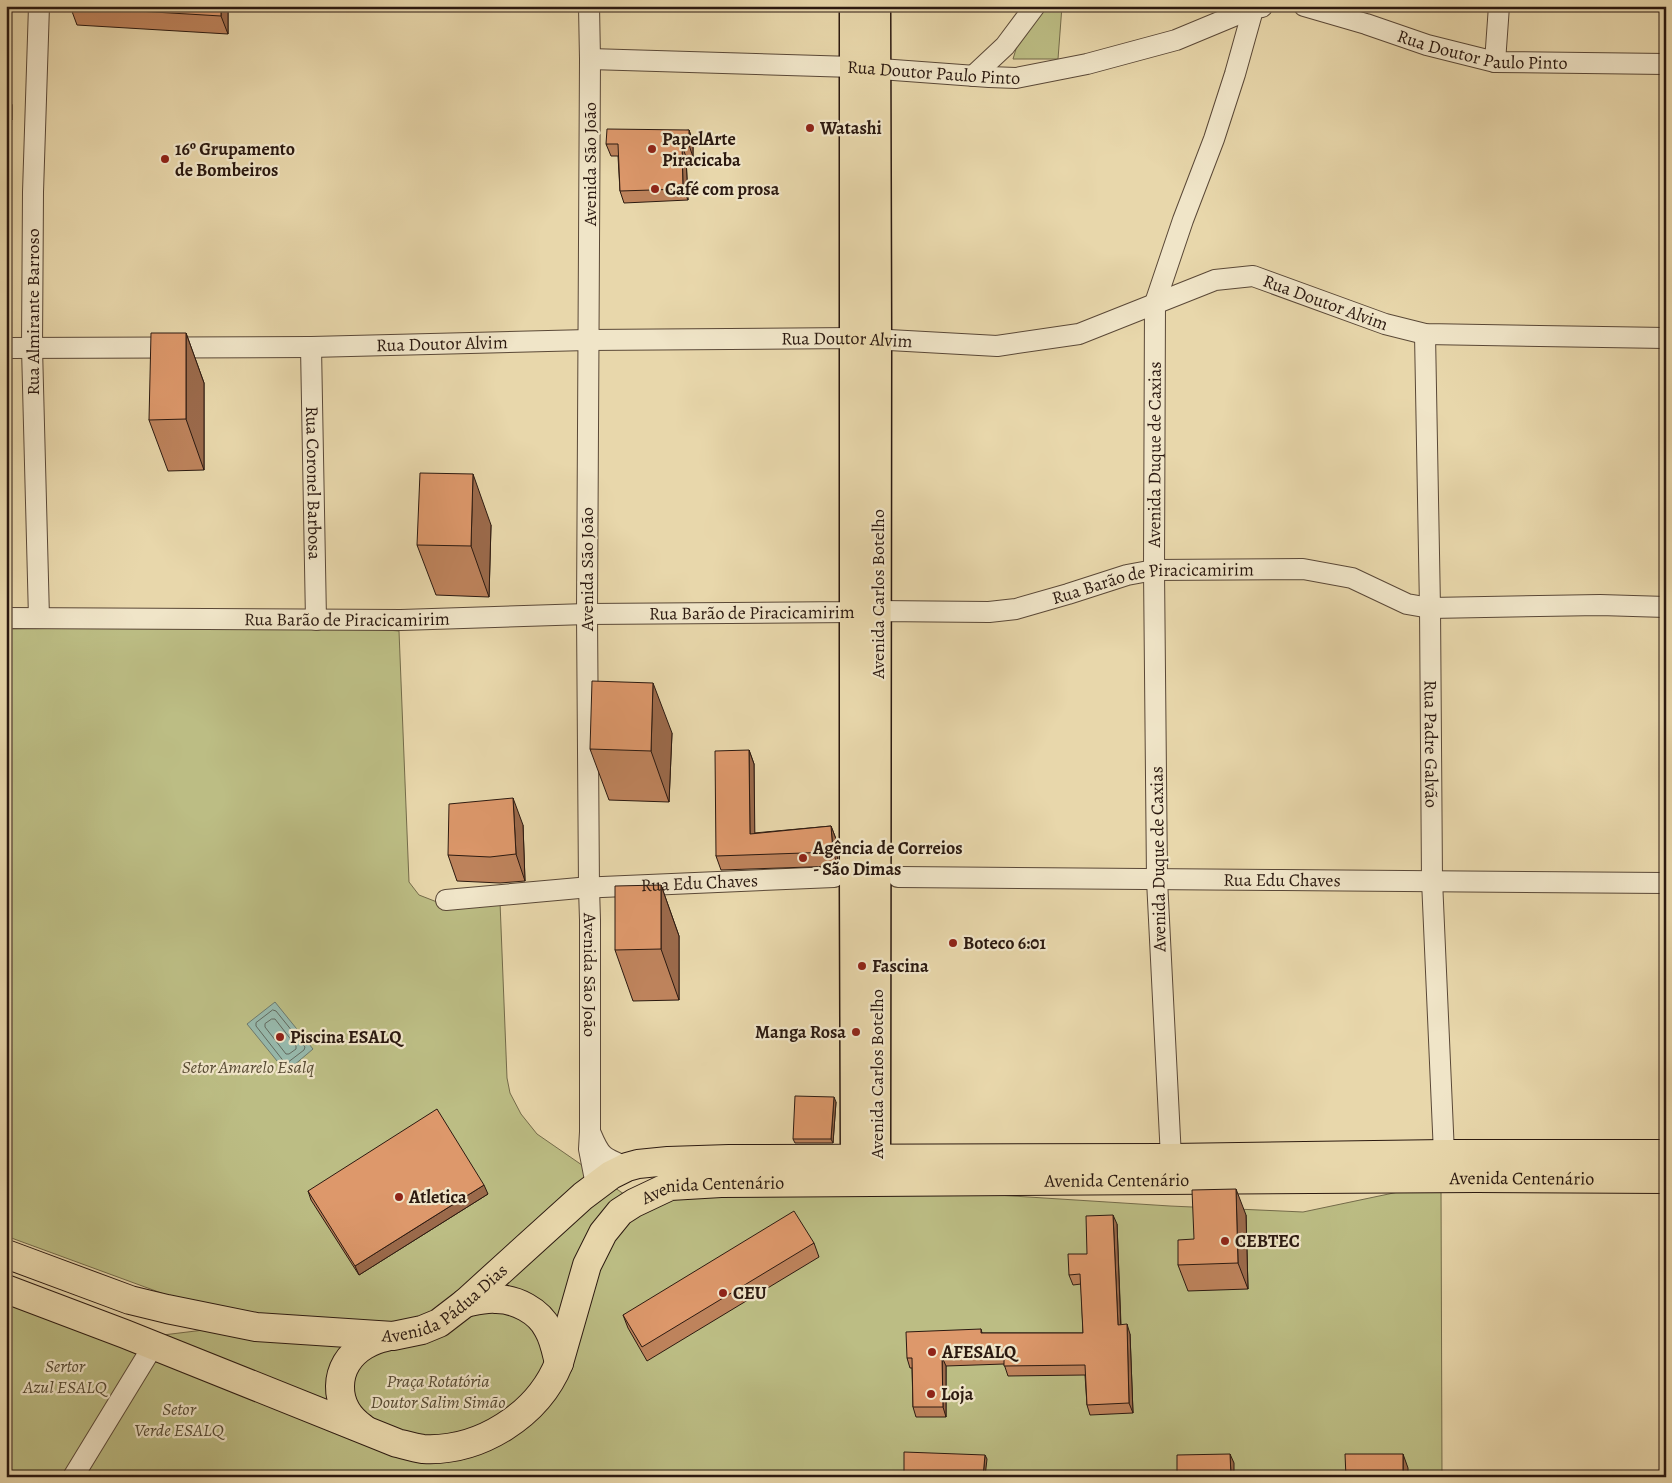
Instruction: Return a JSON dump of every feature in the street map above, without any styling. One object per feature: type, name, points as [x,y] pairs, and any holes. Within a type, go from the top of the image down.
[{"type":"highway","name":"Avenida Centenário","points":[[559,1363],[587,1266],[606,1229],[620,1212],[634,1203],[670,1186],[721,1183],[870,1166],[1171,1158],[1444,1154],[1666,1154]]},
{"type":"highway","name":"Avenida Pádua Dias","points":[[6,1254],[130,1300],[201,1316],[256,1327],[393,1336],[415,1332],[439,1322],[465,1303],[596,1185],[627,1167],[668,1161],[870,1166]]},
{"type":"highway","name":"Avenida Centenário","points":[[870,1166],[1457,1178],[1666,1179]]},
{"type":"highway","points":[[6,1289],[115,1330],[368,1432],[397,1443],[422,1449],[440,1448],[478,1441],[496,1432],[530,1405],[545,1388],[559,1363],[548,1328],[530,1310],[510,1301],[497,1298],[465,1303]]},
{"type":"highway","points":[[153,1346],[163,1332],[186,1325],[201,1316]]},
{"type":"highway","points":[[368,1432],[354,1422],[342,1404],[340,1382],[343,1370],[349,1358],[358,1349],[380,1338],[393,1336]]},
{"type":"main road","name":"Avenida Carlos Botelho","points":[[853,6],[866,68]]},
{"type":"main road","name":"Avenida Carlos Botelho","points":[[870,1166],[853,887],[865,612],[866,68],[876,6]]},
{"type":"street","name":"Rua Almirante Barroso","points":[[39,6],[33,192],[32,348],[39,618]]},
{"type":"street","name":"Avenida São João","points":[[589,6],[587,614],[588,888],[590,920],[589,1149],[596,1185]]},
{"type":"street","points":[[973,76],[1005,46],[1035,6]]},
{"type":"street","name":"Rua Doutor Paulo Pinto","points":[[1304,6],[1428,45],[1495,62],[1666,64]]},
{"type":"street","points":[[1495,62],[1499,6]]},
{"type":"street","name":"Rua Doutor Paulo Pinto","points":[[590,58],[866,68],[1016,78],[1087,64],[1176,40],[1258,7]]},
{"type":"street","name":"Avenida Duque de Caxias","points":[[1171,1158],[1157,880],[1154,570],[1155,303],[1258,7]]},
{"type":"street","name":"Rua Doutor Alvim","points":[[6,348],[311,347],[588,340],[865,339],[997,346],[1079,334],[1215,280],[1253,276],[1385,324],[1425,334],[1666,338]]},
{"type":"street","name":"Rua Padre Galvão","points":[[1425,334],[1432,880],[1444,1154]]},
{"type":"street","name":"Rua Coronel Barbosa","points":[[311,347],[316,620]]},
{"type":"street","name":"Rua Barão de Piracicamirim","points":[[6,618],[401,620],[587,614],[989,612],[1016,609],[1127,574],[1154,570],[1304,569],[1352,578],[1407,604],[1430,608],[1600,605],[1666,606]]},
{"type":"street","name":"Rua Edu Chaves","points":[[446,900],[588,888],[834,877]]},
{"type":"street","name":"Rua Edu Chaves","points":[[898,877],[1666,883]]},
{"type":"street","name":"Avenida São João","points":[[590,1132],[598,1152],[608,1160],[627,1167]]},
{"type":"street","points":[[73,1477],[153,1346]]},
{"type":"green space","points":[[1050,6],[1062,6],[1058,59],[1013,59],[1019,39],[1033,21]]},
{"type":"green space","name":"Setor Amarelo Esalq","points":[[328,625],[399,631],[409,882],[419,895],[437,902],[500,902],[507,1078],[510,1093],[521,1114],[537,1134],[634,1201],[648,1195],[902,1189],[1170,1206],[1303,1212],[1441,1183],[1442,1477],[6,1477],[6,1292],[163,1335],[212,1329],[254,1327],[6,1236],[6,629]]},
{"type":"water","name":"Piscina ESALQ","points":[[275,1002],[313,1049],[286,1072],[247,1024]]},
{"type":"building","points":[[70,6],[221,6],[221,16],[70,7]]},
{"type":"building","points":[[607,129],[689,130],[689,145],[682,145],[683,189],[620,191],[618,144],[606,144]]},
{"type":"building","points":[[151,333],[186,333],[186,419],[149,420]]},
{"type":"building","points":[[420,473],[473,474],[471,546],[417,545]]},
{"type":"building","points":[[592,681],[653,683],[651,751],[590,749]]},
{"type":"building","points":[[749,750],[750,834],[831,826],[833,852],[716,856],[715,751]]},
{"type":"building","points":[[513,798],[516,854],[490,857],[448,855],[449,804]]},
{"type":"building","points":[[661,885],[661,949],[615,950],[615,886]]},
{"type":"building","points":[[795,1096],[834,1097],[831,1139],[793,1139]]},
{"type":"building","name":"Atletica","points":[[437,1109],[484,1185],[355,1266],[308,1191]]},
{"type":"building","points":[[1236,1189],[1238,1263],[1178,1265],[1178,1240],[1194,1239],[1192,1190]]},
{"type":"building","name":"CEU","points":[[794,1211],[814,1243],[642,1347],[623,1315]]},
{"type":"building","points":[[1113,1215],[1118,1325],[1127,1324],[1129,1403],[1087,1405],[1085,1365],[1004,1366],[1004,1355],[942,1357],[943,1407],[913,1407],[912,1358],[907,1358],[906,1332],[981,1329],[981,1333],[1083,1333],[1080,1274],[1069,1275],[1068,1254],[1087,1254],[1086,1216]]},
{"type":"building","points":[[904,1452],[985,1455],[983,1477],[904,1477]]},
{"type":"building","points":[[1230,1454],[1231,1476],[1177,1477],[1177,1455]]},
{"type":"building","points":[[1345,1454],[1403,1454],[1403,1477],[1346,1477]]},
{"type":"place","name":"Watashi","points":[[810,128]]},
{"type":"place","name":"PapelArte Piracicaba","points":[[652,149]]},
{"type":"place","name":"16º Grupamento de Bombeiros","points":[[165,159]]},
{"type":"place","name":"Café com prosa","points":[[655,189]]},
{"type":"place","name":"Agência de Correios - São Dimas","points":[[803,858]]},
{"type":"place","name":"Boteco 6:01","points":[[953,943]]},
{"type":"place","name":"Fascina","points":[[862,966]]},
{"type":"place","name":"Manga Rosa","points":[[856,1032]]},
{"type":"place","name":"Piscina ESALQ","points":[[280,1037]]},
{"type":"place","name":"Atletica","points":[[399,1197]]},
{"type":"place","name":"CEBTEC","points":[[1225,1241]]},
{"type":"place","name":"CEU","points":[[723,1293]]},
{"type":"place","name":"AFESALQ","points":[[932,1352]]},
{"type":"place","name":"Loja","points":[[931,1394]]},
{"type":"park label","name":"Sertor Azul ESALQ","points":[[65,1376]]},
{"type":"park label","name":"Praça Rotatória Doutor Salim Simão","points":[[438,1391]]},
{"type":"park label","name":"Setor Verde ESALQ","points":[[179,1419]]}]
